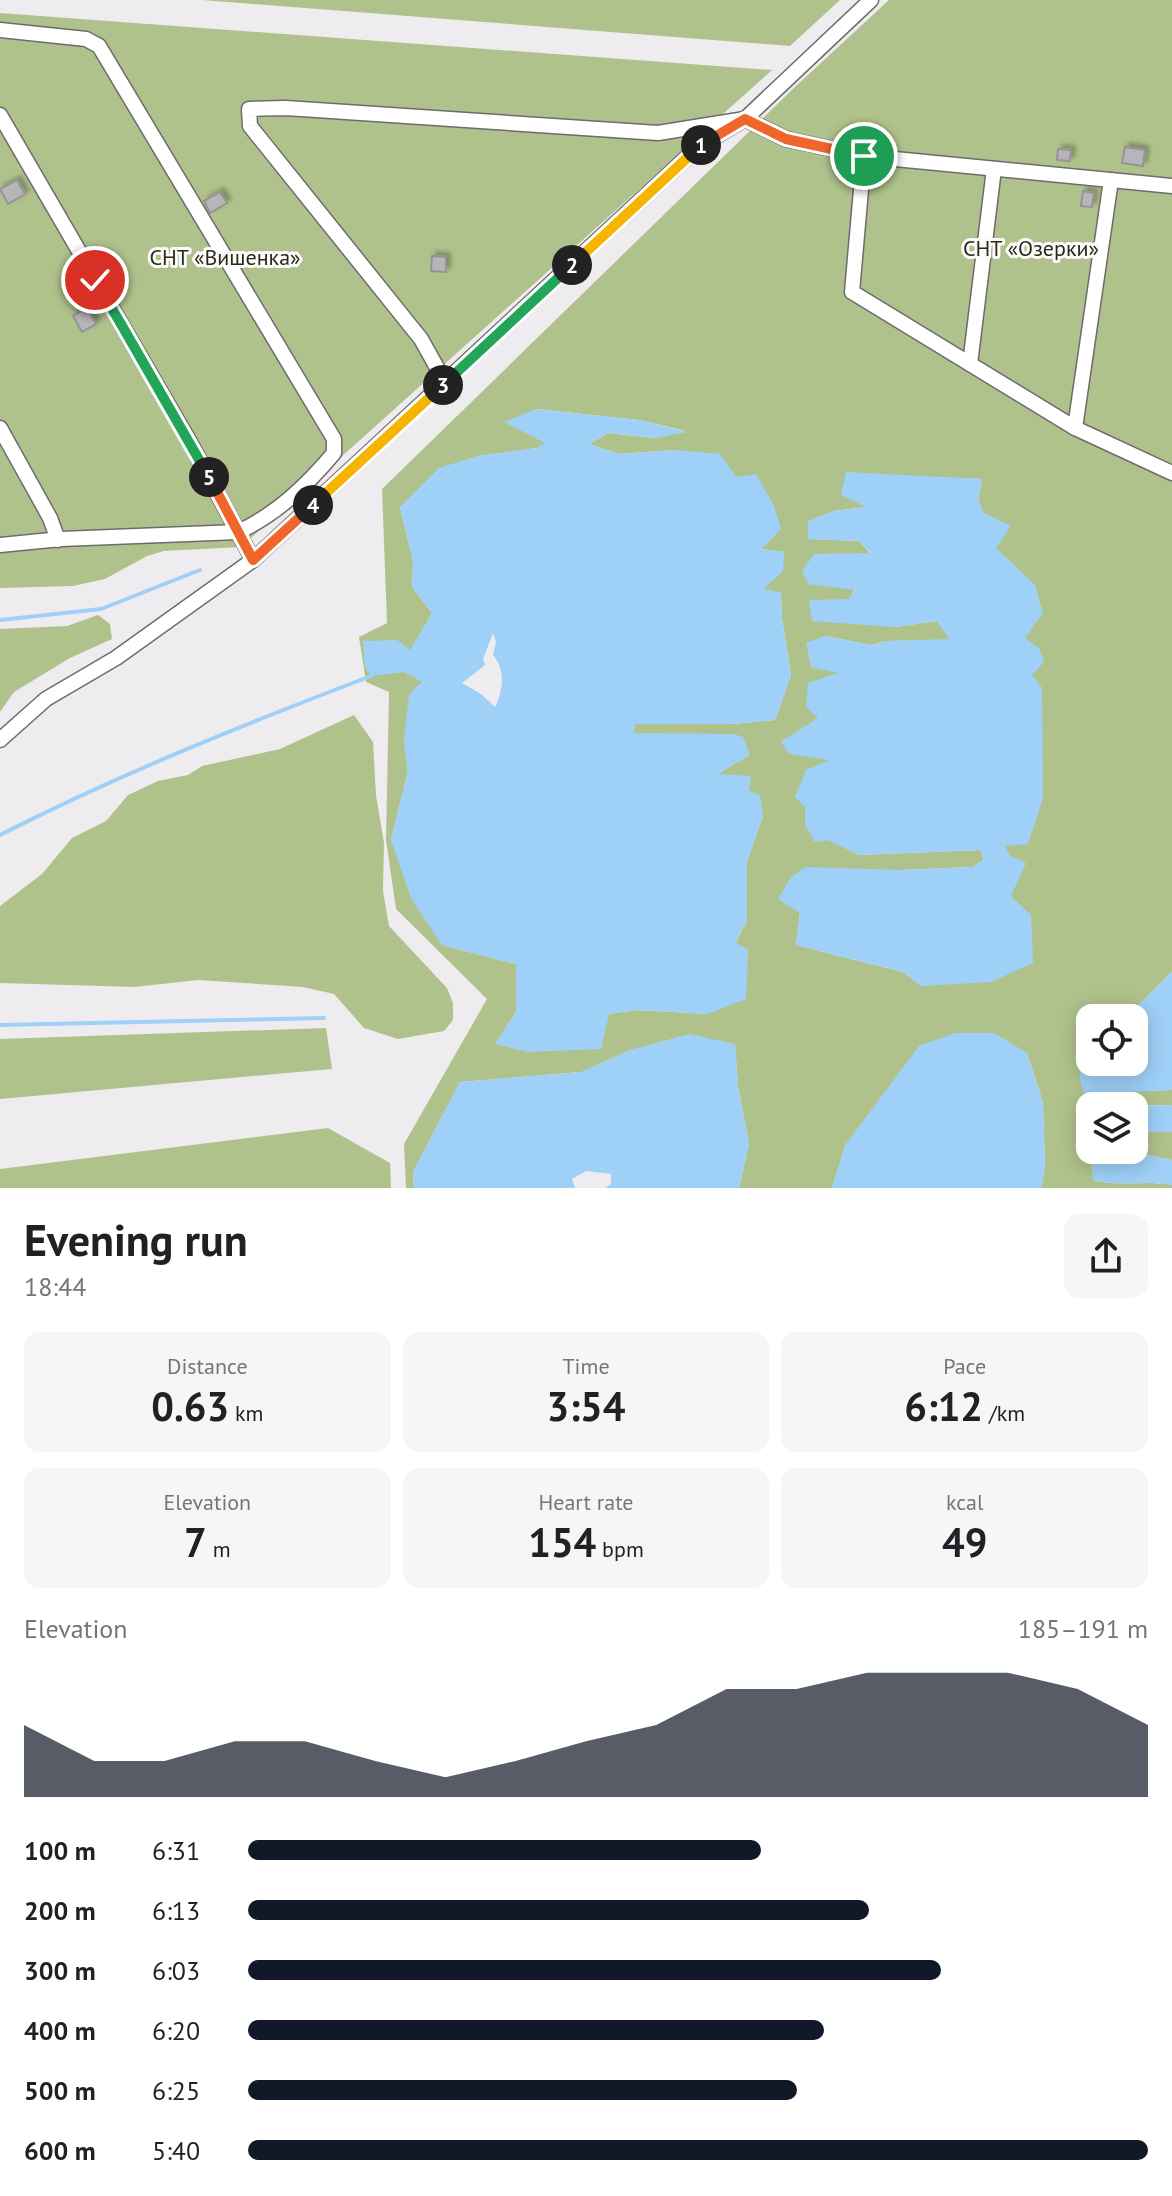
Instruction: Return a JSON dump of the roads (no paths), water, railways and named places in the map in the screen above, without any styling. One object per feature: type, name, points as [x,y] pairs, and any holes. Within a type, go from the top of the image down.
[{"type":"street","points":[[0,740],[46,699],[116,658],[253,560],[698,147],[745,119],[871,0]]},
{"type":"street","points":[[0,30],[86,39],[99,46],[334,439],[334,453],[305,486],[255,524],[238,532],[0,545]]},
{"type":"street","points":[[445,382],[421,339],[250,126],[249,109],[286,108],[658,133],[745,119],[786,139],[864,156],[1172,186]]},
{"type":"street","points":[[0,115],[191,444],[253,560]]},
{"type":"street","points":[[864,156],[852,292],[1075,428],[1172,473]]},
{"type":"street","points":[[970,364],[994,169]]},
{"type":"street","points":[[1075,428],[1111,180]]},
{"type":"street","points":[[0,428],[50,518],[58,540]]},
{"type":"water","points":[[536,409],[639,420],[687,432],[655,438],[608,433],[589,444],[619,454],[675,450],[720,454],[736,477],[756,474],[774,506],[781,529],[762,549],[784,552],[783,571],[763,589],[781,593],[791,675],[775,720],[733,724],[636,724],[633,733],[734,734],[743,737],[750,755],[717,774],[751,776],[749,790],[760,796],[763,816],[747,861],[747,921],[735,942],[748,950],[746,999],[708,1014],[637,1010],[609,1014],[601,1049],[528,1052],[495,1044],[516,1012],[516,964],[442,945],[411,898],[391,840],[408,771],[404,740],[409,694],[422,682],[405,672],[371,676],[365,667],[363,641],[397,640],[410,650],[432,613],[412,587],[413,561],[400,507],[439,468],[478,456],[537,448],[545,443],[504,422]],"holes":[[[493,633],[496,642],[493,655],[500,667],[502,681],[495,707],[462,683],[485,665],[483,659]]]},
{"type":"water","points":[[846,472],[982,479],[978,499],[984,513],[1011,526],[996,548],[1035,585],[1043,613],[1025,638],[1039,648],[1044,662],[1032,675],[1042,688],[1043,798],[1028,844],[1005,846],[1009,855],[1026,863],[1011,896],[1031,915],[1033,963],[991,982],[921,986],[903,972],[796,945],[800,913],[778,899],[791,877],[806,867],[901,870],[973,867],[984,859],[980,850],[859,855],[828,840],[815,842],[805,825],[805,807],[795,797],[806,770],[829,760],[789,754],[781,742],[818,718],[806,707],[808,683],[838,673],[811,667],[806,643],[825,636],[871,645],[886,641],[949,639],[937,621],[894,627],[812,621],[809,600],[849,599],[855,590],[808,584],[802,571],[814,554],[871,553],[859,541],[808,539],[808,521],[833,511],[866,507],[841,495]]},
{"type":"water","points":[[1172,972],[1172,1090],[1084,1092],[1080,1076],[1148,1076],[1148,1004],[1140,1004]]},
{"type":"water","points":[[955,1033],[994,1033],[1027,1053],[1043,1103],[1045,1168],[1041,1188],[832,1188],[846,1144],[919,1046]]},
{"type":"water","points":[[689,1034],[735,1044],[738,1087],[749,1144],[739,1188],[605,1188],[611,1184],[611,1174],[586,1171],[572,1179],[575,1188],[414,1188],[413,1172],[460,1082],[581,1072],[630,1050]]},
{"type":"water","points":[[1172,1105],[1172,1132],[1148,1132],[1148,1106]]},
{"type":"water","points":[[1148,1155],[1172,1160],[1172,1185],[1093,1180],[1092,1164],[1148,1164]]},
{"type":"waterway","points":[[0,620],[101,609],[200,570]]},
{"type":"waterway","points":[[0,835],[183,751],[371,676]]},
{"type":"waterway","points":[[0,1025],[324,1018]]},
{"type":"park label","name":"СНТ «Озерки»","points":[[1031,248]]},
{"type":"park label","name":"СНТ «Вишенка»","points":[[225,257]]}]
